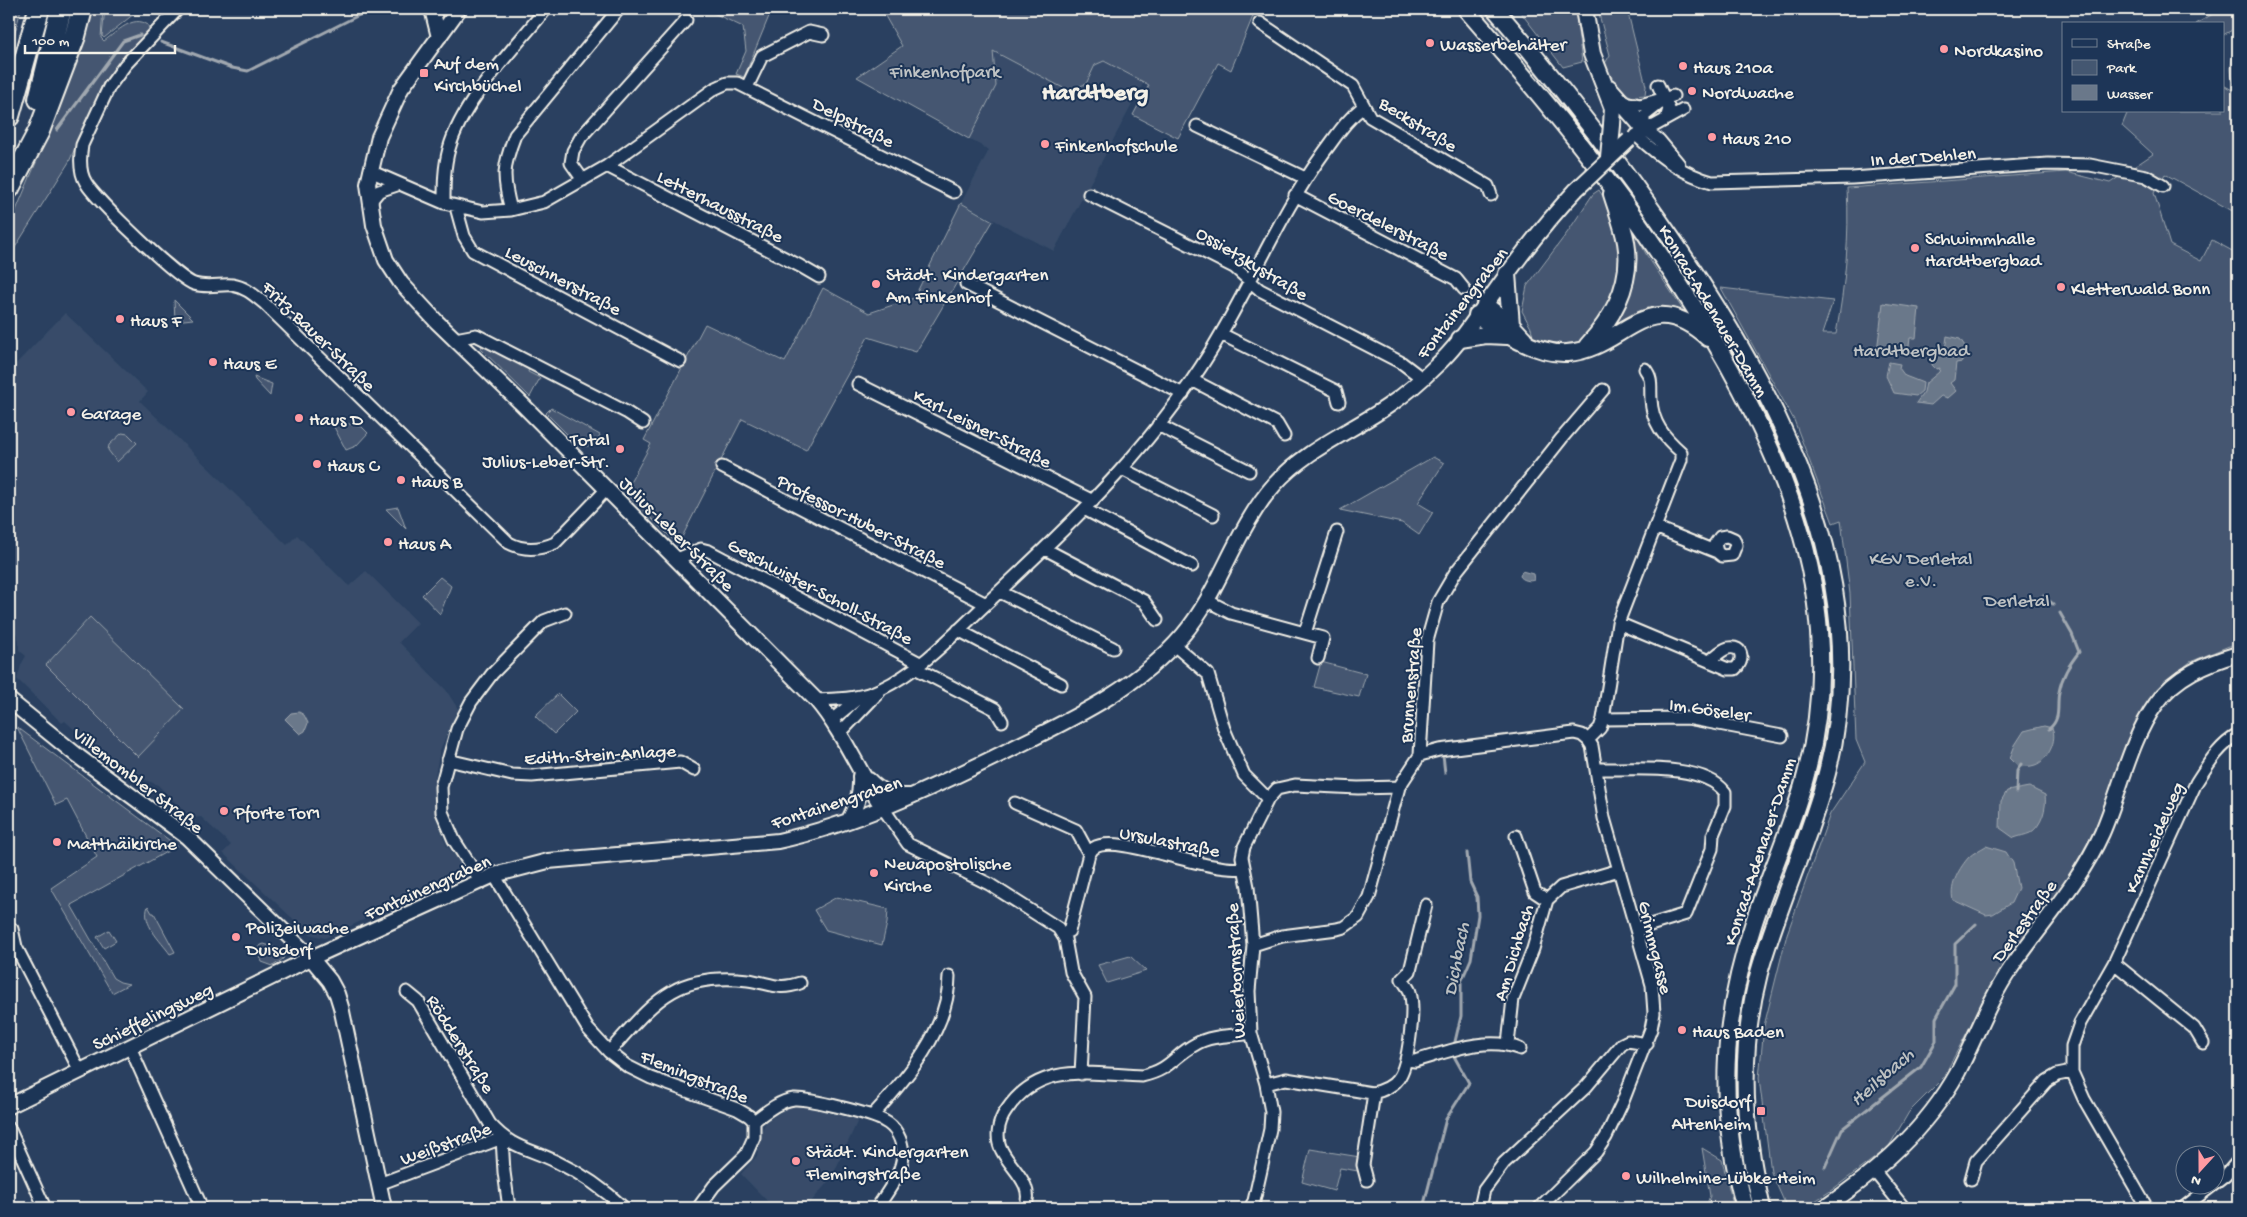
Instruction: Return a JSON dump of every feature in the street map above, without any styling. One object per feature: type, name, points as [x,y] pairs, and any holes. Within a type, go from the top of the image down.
[{"type":"highway","points":[[9,116],[39,9]]},
{"type":"highway","points":[[9,184],[39,98],[61,9]]},
{"type":"highway","points":[[9,188],[39,131],[75,36],[82,9]]},
{"type":"main road","name":"Konrad-Adenauer-Damm","points":[[1466,9],[1531,85],[1609,182],[1663,259],[1719,348],[1751,406],[1773,452],[1789,493],[1812,575],[1820,643],[1818,715],[1798,804],[1746,949],[1734,1000],[1727,1043],[1725,1079],[1730,1140],[1745,1208]]},
{"type":"main road","name":"Konrad-Adenauer-Damm","points":[[1495,9],[1572,102],[1616,159],[1698,277],[1735,336],[1778,416],[1801,469],[1819,521],[1832,572],[1838,615],[1840,669],[1837,718],[1830,760],[1810,829],[1777,916],[1760,973],[1752,1005],[1747,1043],[1745,1079],[1749,1148],[1762,1208]]},
{"type":"main road","points":[[1584,9],[1592,54],[1605,85],[1636,134]]},
{"type":"main road","points":[[1609,157],[1612,126],[1618,105]]},
{"type":"main road","points":[[1585,348],[1604,328],[1622,297],[1626,270],[1626,243],[1609,182]]},
{"type":"main road","points":[[1507,274],[1509,330]]},
{"type":"main road","points":[[1481,310],[1528,343],[1549,352],[1568,353],[1604,342],[1638,321],[1656,316],[1670,316],[1687,322],[1719,348]]},
{"type":"main road","points":[[1460,339],[1509,330]]},
{"type":"street","name":"Fritz-Bauer-Straße","points":[[178,9],[125,65],[109,86],[82,145],[82,173],[92,192],[185,279],[194,284],[209,286],[232,285],[246,289],[265,304],[508,543],[526,549],[544,548],[555,543],[607,489]]},
{"type":"street","points":[[432,9],[439,37]]},
{"type":"street","name":"Julius-Leber-Straße","points":[[459,9],[401,88],[390,108],[379,137],[368,184],[374,225],[386,260],[401,283],[455,339],[816,700],[833,719],[870,788],[884,808]]},
{"type":"street","points":[[444,203],[447,156],[463,118],[481,90],[545,10]]},
{"type":"street","points":[[510,210],[504,184],[506,159],[515,135],[618,10]]},
{"type":"street","points":[[583,180],[571,163],[573,152],[581,137],[686,20]]},
{"type":"street","name":"Beckstraße","points":[[1260,23],[1353,86],[1370,117],[1488,186],[1491,195]]},
{"type":"street","points":[[370,171],[444,203],[483,212],[510,210],[544,202],[607,166],[714,90],[726,83],[742,85],[762,56],[809,32],[823,35]]},
{"type":"street","name":"Delpstraße","points":[[742,85],[954,192]]},
{"type":"street","points":[[1658,85],[1670,96]]},
{"type":"street","points":[[1618,105],[1640,105],[1670,96]]},
{"type":"street","points":[[1666,119],[1670,96]]},
{"type":"street","name":"Fontainengraben","points":[[1636,134],[1644,116],[1670,96]]},
{"type":"street","name":"Goerdelerstraße","points":[[841,732],[882,689],[917,665],[1000,592],[1089,506],[1122,469],[1183,394],[1221,334],[1305,178],[1350,117],[1363,107]]},
{"type":"street","name":"Fontainengraben","points":[[311,958],[480,880],[548,861],[778,841],[849,820],[914,796],[1042,734],[1108,699],[1130,685],[1186,632],[1206,600],[1253,514],[1275,484],[1315,450],[1389,406],[1440,363],[1551,216],[1609,157],[1636,134],[1654,126],[1682,108]]},
{"type":"street","points":[[1197,126],[1305,178]]},
{"type":"street","name":"In der Dehlen","points":[[1636,134],[1659,140],[1684,171],[1697,178],[1712,182],[1852,178],[2048,164],[2090,165],[2146,176],[2163,186]]},
{"type":"street","name":"Letterhausstraße","points":[[607,166],[819,277]]},
{"type":"street","points":[[370,202],[379,192],[400,184]]},
{"type":"street","name":"Ossietzkystraße","points":[[1090,194],[1234,267],[1260,290],[1402,363],[1423,378]]},
{"type":"street","name":"Goerdelerstraße","points":[[1295,195],[1456,279],[1464,288]]},
{"type":"street","name":"Leuschnerstraße","points":[[456,206],[464,236],[473,251],[680,362]]},
{"type":"street","points":[[966,284],[1183,394]]},
{"type":"street","points":[[1221,334],[1336,392],[1339,402]]},
{"type":"street","points":[[455,339],[476,335],[626,412],[642,423]]},
{"type":"street","points":[[1420,755],[1439,750],[1574,733],[1582,735],[1588,740],[1600,728],[1604,719],[1618,623],[1681,460],[1681,452],[1662,434],[1657,426],[1651,400],[1651,376],[1645,369]]},
{"type":"street","points":[[1192,380],[1277,424],[1284,436]]},
{"type":"street","name":"Karl-Leisner-Straße","points":[[858,384],[1089,506]]},
{"type":"street","name":"Brunnenstraße","points":[[1253,945],[1282,936],[1337,930],[1358,917],[1369,897],[1399,787],[1420,755],[1427,641],[1438,602],[1455,573],[1562,438],[1603,390]]},
{"type":"street","points":[[1158,425],[1249,470]]},
{"type":"street","name":"Professor-Huber-Straße","points":[[722,467],[986,604]]},
{"type":"street","points":[[1122,469],[1214,515]]},
{"type":"street","points":[[1089,506],[1192,566]]},
{"type":"street","points":[[1655,527],[1717,552]]},
{"type":"street","points":[[1305,633],[1336,532]]},
{"type":"street","name":"Geschwister-Scholl-Straße","points":[[677,560],[701,549],[709,551],[917,665]]},
{"type":"street","points":[[1045,549],[1144,601],[1157,620]]},
{"type":"street","points":[[1000,592],[1113,648]]},
{"type":"street","points":[[1206,600],[1231,613],[1323,638],[1318,658]]},
{"type":"street","points":[[480,880],[454,840],[442,812],[441,787],[457,729],[482,684],[544,621],[565,613]]},
{"type":"street","points":[[1618,623],[1711,660]]},
{"type":"street","points":[[958,630],[1061,684]]},
{"type":"street","points":[[1174,645],[1200,665],[1208,674],[1224,728],[1244,775],[1268,799],[1277,789],[1294,785],[1358,788],[1399,787]]},
{"type":"street","name":"Derlestraße","points":[[1824,1208],[1875,1172],[1924,1122],[1946,1092],[1993,997],[2011,968],[2078,876],[2101,834],[2141,732],[2156,703],[2181,678],[2211,662],[2238,654]]},
{"type":"street","points":[[917,665],[995,709],[1002,721]]},
{"type":"street","name":"Goerdelerstraße","points":[[816,700],[860,697],[882,689]]},
{"type":"street","name":"Goerdelerstraße","points":[[833,719],[860,697]]},
{"type":"street","name":"Villemombler Straße","points":[[9,700],[79,757],[187,837],[311,958],[330,981],[337,994],[384,1208]]},
{"type":"street","name":"Im Göseler","points":[[1604,719],[1687,718],[1782,736]]},
{"type":"street","name":"Kannheideweg","points":[[2147,1208],[2084,1099],[2072,1072],[2072,1046],[2080,1023],[2114,964],[2196,783],[2213,758],[2231,739],[2238,735]]},
{"type":"street","name":"Grimmgasse","points":[[1539,1208],[1596,1152],[1623,1102],[1647,1044],[1654,1012],[1652,985],[1604,818],[1592,746],[1588,740]]},
{"type":"street","name":"Edith-Stein-Anlage","points":[[448,760],[512,775],[532,776],[680,762],[694,770]]},
{"type":"street","name":"Julius-Leber-Straße","points":[[859,768],[871,782],[884,792]]},
{"type":"street","name":"Julius-Leber-Straße","points":[[849,820],[858,803],[861,792],[859,768]]},
{"type":"street","points":[[1596,769],[1686,771],[1714,782],[1725,792],[1725,806],[1713,835],[1712,849],[1686,914],[1637,929]]},
{"type":"street","points":[[914,796],[898,796],[884,792],[884,808],[908,844],[989,884],[1058,928],[1063,934],[1071,972],[1085,996],[1081,1074]]},
{"type":"street","name":"Weierbornstraße","points":[[1250,1208],[1254,1201],[1270,1128],[1271,1112],[1266,1084],[1251,1033],[1249,991],[1253,945],[1248,888],[1242,858],[1244,846],[1268,799]]},
{"type":"street","points":[[1015,803],[1076,830],[1089,854],[1069,930],[1063,934]]},
{"type":"street","name":"Am Dichbach","points":[[1516,836],[1535,892],[1546,900]]},
{"type":"street","name":"Ursulastraße","points":[[1089,854],[1094,848],[1102,845],[1115,845],[1137,848],[1231,870],[1243,868]]},
{"type":"street","name":"Am Dichbach","points":[[1508,1044],[1513,999],[1535,942],[1546,900],[1561,887],[1619,870]]},
{"type":"street","name":"Flemingstraße","points":[[494,875],[588,1029],[609,1052],[627,1066],[650,1078],[737,1109],[754,1121],[754,1137],[746,1155],[714,1186],[698,1208]]},
{"type":"street","points":[[1266,1084],[1286,1079],[1374,1093],[1394,1084],[1404,1070],[1411,1022],[1410,992],[1402,979],[1410,971],[1426,906]]},
{"type":"street","points":[[12,929],[16,946],[80,1071]]},
{"type":"street","name":"Schieffelingsweg","points":[[9,1106],[311,958]]},
{"type":"street","points":[[2114,964],[2194,1028],[2202,1043]]},
{"type":"street","points":[[872,1116],[896,1090],[926,1047],[949,994],[948,976]]},
{"type":"street","points":[[609,1052],[656,1002],[679,987],[722,979],[748,980],[786,988],[800,983]]},
{"type":"street","name":"Rödderstraße","points":[[406,992],[418,1001],[490,1124],[502,1138]]},
{"type":"street","points":[[1025,1208],[1028,1192],[1001,1150],[998,1138],[999,1126],[1004,1114],[1017,1095],[1028,1086],[1040,1079],[1058,1074],[1142,1076],[1156,1073],[1168,1067],[1198,1043],[1251,1033]]},
{"type":"street","points":[[1480,1208],[1484,1190],[1504,1163],[1586,1087],[1622,1044],[1628,1041],[1647,1044]]},
{"type":"street","points":[[1406,1060],[1415,1061],[1481,1044],[1508,1044],[1520,1049]]},
{"type":"street","points":[[130,1047],[202,1208]]},
{"type":"street","points":[[1971,1179],[1976,1161],[2047,1081],[2057,1075],[2072,1072]]},
{"type":"street","points":[[1367,1180],[1363,1165],[1374,1093]]},
{"type":"street","points":[[754,1121],[779,1104],[798,1099],[872,1116],[884,1121],[895,1130],[903,1151],[902,1162],[897,1175],[877,1208]]},
{"type":"street","points":[[9,1128],[45,1208]]},
{"type":"street","points":[[502,1138],[509,1208]]},
{"type":"street","name":"Weißstraße","points":[[379,1184],[502,1138],[565,1166],[604,1189],[624,1208]]},
{"type":"street","points":[[2183,1208],[2225,1176],[2238,1161]]},
{"type":"street","points":[[1875,1172],[1904,1208]]},
{"type":"shaded area","name":"Finkenhofschule","points":[[1047,29],[1144,82],[1054,251],[961,203],[989,150],[969,139],[996,86],[993,51]]},
{"type":"shaded area","points":[[65,313],[148,392],[140,401],[287,545],[297,535],[349,586],[366,571],[418,623],[399,642],[446,690],[458,709],[440,750],[435,775],[435,805],[438,822],[446,845],[467,871],[325,938],[309,934],[223,853],[231,845],[201,817],[191,818],[158,785],[116,768],[65,721],[62,723],[17,679],[26,656],[19,650],[19,641],[16,633],[9,626],[9,371]]},
{"type":"shaded area","name":"Städt. Kindergarten Flemingstraße","points":[[790,1106],[807,1107],[858,1120],[832,1177],[806,1208],[774,1208],[741,1174],[757,1156],[761,1132],[766,1122]]},
{"type":"green space","points":[[9,9],[21,9],[9,56]]},
{"type":"green space","points":[[92,9],[103,9],[101,38],[104,41],[131,23],[142,22],[148,25],[149,30],[118,63],[103,83],[69,162],[9,257],[9,227],[54,120]]},
{"type":"green space","points":[[105,9],[140,9],[104,38],[102,36]]},
{"type":"green space","points":[[705,9],[772,9],[744,77],[736,74],[746,51],[743,27]]},
{"type":"green space","name":"Finkenhofpark","points":[[881,9],[1256,9],[1231,70],[1218,63],[1178,138],[1133,115],[1149,85],[1104,61],[1095,65],[1086,84],[1067,90],[993,51],[996,86],[969,139],[857,77],[902,46]]},
{"type":"green space","points":[[1474,9],[1486,9],[1527,56],[1597,143],[1718,319],[1793,464],[1828,582],[1834,678],[1824,758],[1749,991],[1757,1208],[1753,1208],[1734,1127],[1735,1024],[1755,940],[1804,803],[1819,575],[1803,514],[1792,482],[1749,387]]},
{"type":"green space","points":[[1518,9],[1575,9],[1582,62],[1563,67]]},
{"type":"green space","points":[[1600,9],[1627,9],[1646,86],[1645,95],[1635,96],[1634,98],[1620,90],[1604,65],[1610,55],[1600,18]]},
{"type":"green space","points":[[2221,9],[2238,9],[2238,27],[2224,34],[2224,22],[2199,22]]},
{"type":"green space","points":[[2238,48],[2238,86],[2234,85],[2231,65],[2233,56]]},
{"type":"green space","name":"Derletal","points":[[2224,86],[2238,93],[2238,214],[2165,174],[2154,193],[2170,245],[2201,261],[2212,240],[2238,254],[2238,645],[2229,646],[2190,662],[2160,687],[2136,722],[2092,836],[2066,880],[1993,983],[1943,1078],[1909,1112],[1888,1148],[1829,1192],[1804,1208],[1787,1208],[1771,1172],[1759,1078],[1764,1026],[1787,934],[1830,814],[1865,762],[1856,740],[1850,594],[1841,520],[1833,523],[1794,420],[1721,288],[1833,301],[1822,334],[1836,334],[1846,261],[1848,225],[1847,188],[2066,172],[2110,183],[2153,154],[2122,126],[2128,112],[2224,112]]},
{"type":"green space","points":[[1599,190],[1613,213],[1622,243],[1616,298],[1599,326],[1578,342],[1555,345],[1533,337],[1531,328],[1522,311],[1527,286],[1567,233],[1593,194]]},
{"type":"green space","points":[[961,203],[993,221],[916,352],[868,337],[806,450],[742,419],[678,545],[625,492],[651,444],[644,440],[705,324],[785,362],[823,288],[869,313],[914,298]]},
{"type":"green space","points":[[1623,215],[1632,226],[1646,254],[1687,316],[1604,336],[1618,316]]},
{"type":"green space","points":[[174,300],[193,319],[175,321]]},
{"type":"green space","points":[[482,344],[529,368],[528,372],[540,378],[530,397],[481,349]]},
{"type":"green space","points":[[254,377],[272,384],[270,396],[255,380]]},
{"type":"green space","points":[[551,408],[600,435],[595,445],[580,447],[546,413]]},
{"type":"green space","points":[[337,421],[362,427],[368,433],[356,446],[346,450],[334,427]]},
{"type":"green space","points":[[122,433],[128,434],[137,443],[117,462],[108,450],[109,445]]},
{"type":"green space","points":[[1433,457],[1444,463],[1418,503],[1433,512],[1419,535],[1402,523],[1340,510]]},
{"type":"green space","points":[[398,507],[406,529],[386,509]]},
{"type":"green space","points":[[440,577],[451,586],[440,614],[422,595]]},
{"type":"green space","points":[[90,617],[184,709],[138,757],[46,665]]},
{"type":"green space","points":[[1321,662],[1366,674],[1359,697],[1314,687]]},
{"type":"green space","points":[[558,694],[576,712],[554,734],[535,716]]},
{"type":"green space","points":[[17,727],[177,846],[71,905],[113,978],[129,984],[112,993],[51,888],[97,857],[67,800],[56,805]]},
{"type":"green space","points":[[837,897],[888,909],[882,945],[826,930],[814,910]]},
{"type":"green space","points":[[148,906],[152,913],[154,913],[175,952],[170,954],[153,932],[147,919]]},
{"type":"green space","points":[[109,930],[116,941],[104,948],[97,937]]},
{"type":"green space","points":[[264,944],[283,950],[285,953],[283,959],[273,966],[262,962],[257,949]]},
{"type":"green space","points":[[1130,956],[1146,971],[1107,983],[1098,965]]},
{"type":"green space","points":[[1702,1148],[1722,1160],[1734,1208],[1705,1208],[1710,1196]]},
{"type":"green space","points":[[1310,1149],[1360,1157],[1358,1171],[1340,1168],[1334,1191],[1302,1182]]},
{"type":"water","points":[[1883,303],[1919,308],[1916,338],[1910,338],[1908,355],[1877,351]]},
{"type":"water","points":[[1947,336],[1960,339],[1965,346],[1962,362],[1956,363],[1954,380],[1950,383],[1956,391],[1948,398],[1941,396],[1931,405],[1916,403],[1924,392],[1926,383],[1939,372],[1940,368],[1936,369],[1932,365],[1934,353],[1945,350]]},
{"type":"water","points":[[1889,362],[1900,364],[1899,368],[1905,376],[1923,383],[1922,391],[1916,396],[1894,393],[1886,376]]},
{"type":"water","points":[[1522,571],[1533,574],[1534,580],[1522,579],[1520,576]]},
{"type":"water","points":[[299,712],[304,715],[308,723],[305,731],[300,734],[285,719],[291,713]]},
{"type":"water","points":[[2044,726],[2052,728],[2054,733],[2053,743],[2048,754],[2040,763],[2019,767],[2010,758],[2015,745],[2024,731]]},
{"type":"water","points":[[2029,787],[2045,795],[2043,816],[2034,830],[2014,838],[2000,828],[2001,801],[2007,791]]},
{"type":"water","points":[[1986,846],[2006,852],[2013,863],[2018,888],[2011,903],[1993,914],[1986,915],[1953,900],[1952,894],[1954,882],[1962,866],[1971,856]]},
{"type":"waterway","points":[[161,42],[232,68],[248,71],[371,9]]},
{"type":"waterway","points":[[57,130],[123,41],[140,35]]},
{"type":"waterway","name":"Heilsbach","points":[[2043,596],[2053,604]]},
{"type":"waterway","name":"Heilsbach","points":[[2049,729],[2056,721],[2060,686],[2069,666],[2079,652],[2072,634],[2060,613]]},
{"type":"waterway","name":"Dichbach","points":[[1443,755],[1445,773]]},
{"type":"waterway","name":"Heilsbach","points":[[2016,792],[2017,771],[2021,764]]},
{"type":"waterway","name":"Dichbach","points":[[1454,1046],[1461,1016],[1461,982],[1471,959],[1478,915],[1477,897],[1470,882],[1467,853]]},
{"type":"waterway","name":"Heilsbach","points":[[1825,1167],[1842,1129],[1921,1067],[1936,1041],[1936,1018],[1955,984],[1955,944],[1976,924]]},
{"type":"waterway","name":"Dichbach","points":[[1423,1208],[1446,1119],[1469,1083],[1455,1058],[1455,1053]]},
{"type":"place","name":"Wasserbehälter","points":[[1430,43]]},
{"type":"place","name":"Nordkasino","points":[[1944,49]]},
{"type":"place","name":"Haus 210a","points":[[1683,66]]},
{"type":"place","name":"Auf dem Kirchbüchel","points":[[424,73]]},
{"type":"place","name":"Nordwache","points":[[1692,91]]},
{"type":"place","name":"Haus 210","points":[[1712,137]]},
{"type":"place","name":"Finkenhofschule","points":[[1045,144]]},
{"type":"place","name":"Schwimmhalle Hardtbergbad","points":[[1915,248]]},
{"type":"place","name":"Städt. Kindergarten Am Finkenhof","points":[[876,284]]},
{"type":"place","name":"Kletterwald Bonn","points":[[2061,287]]},
{"type":"place","name":"Haus F","points":[[120,319]]},
{"type":"place","name":"Haus E","points":[[213,362]]},
{"type":"place","name":"Garage","points":[[71,412]]},
{"type":"place","name":"Haus D","points":[[299,418]]},
{"type":"place","name":"Total Julius-Leber-Str.","points":[[620,449]]},
{"type":"place","name":"Haus C","points":[[317,464]]},
{"type":"place","name":"Haus B","points":[[401,480]]},
{"type":"place","name":"Haus A","points":[[388,542]]},
{"type":"place","name":"Pforte Tor1","points":[[224,811]]},
{"type":"place","name":"Matthäikirche","points":[[57,842]]},
{"type":"place","name":"Neuapostolische Kirche","points":[[874,873]]},
{"type":"place","name":"Polizeiwache Duisdorf","points":[[236,937]]},
{"type":"place","name":"Haus Baden","points":[[1682,1030]]},
{"type":"place","name":"Duisdorf Altenheim","points":[[1761,1111]]},
{"type":"place","name":"Städt. Kindergarten Flemingstraße","points":[[796,1161]]},
{"type":"place","name":"Wilhelmine-Lübke-Heim","points":[[1626,1176]]},
{"type":"district","name":"Hardtberg","points":[[1095,91]]},
{"type":"park label","name":"Hardtbergbad","points":[[1911,349]]},
{"type":"park label","name":"KGV Derletal e.V.","points":[[1921,568]]}]
